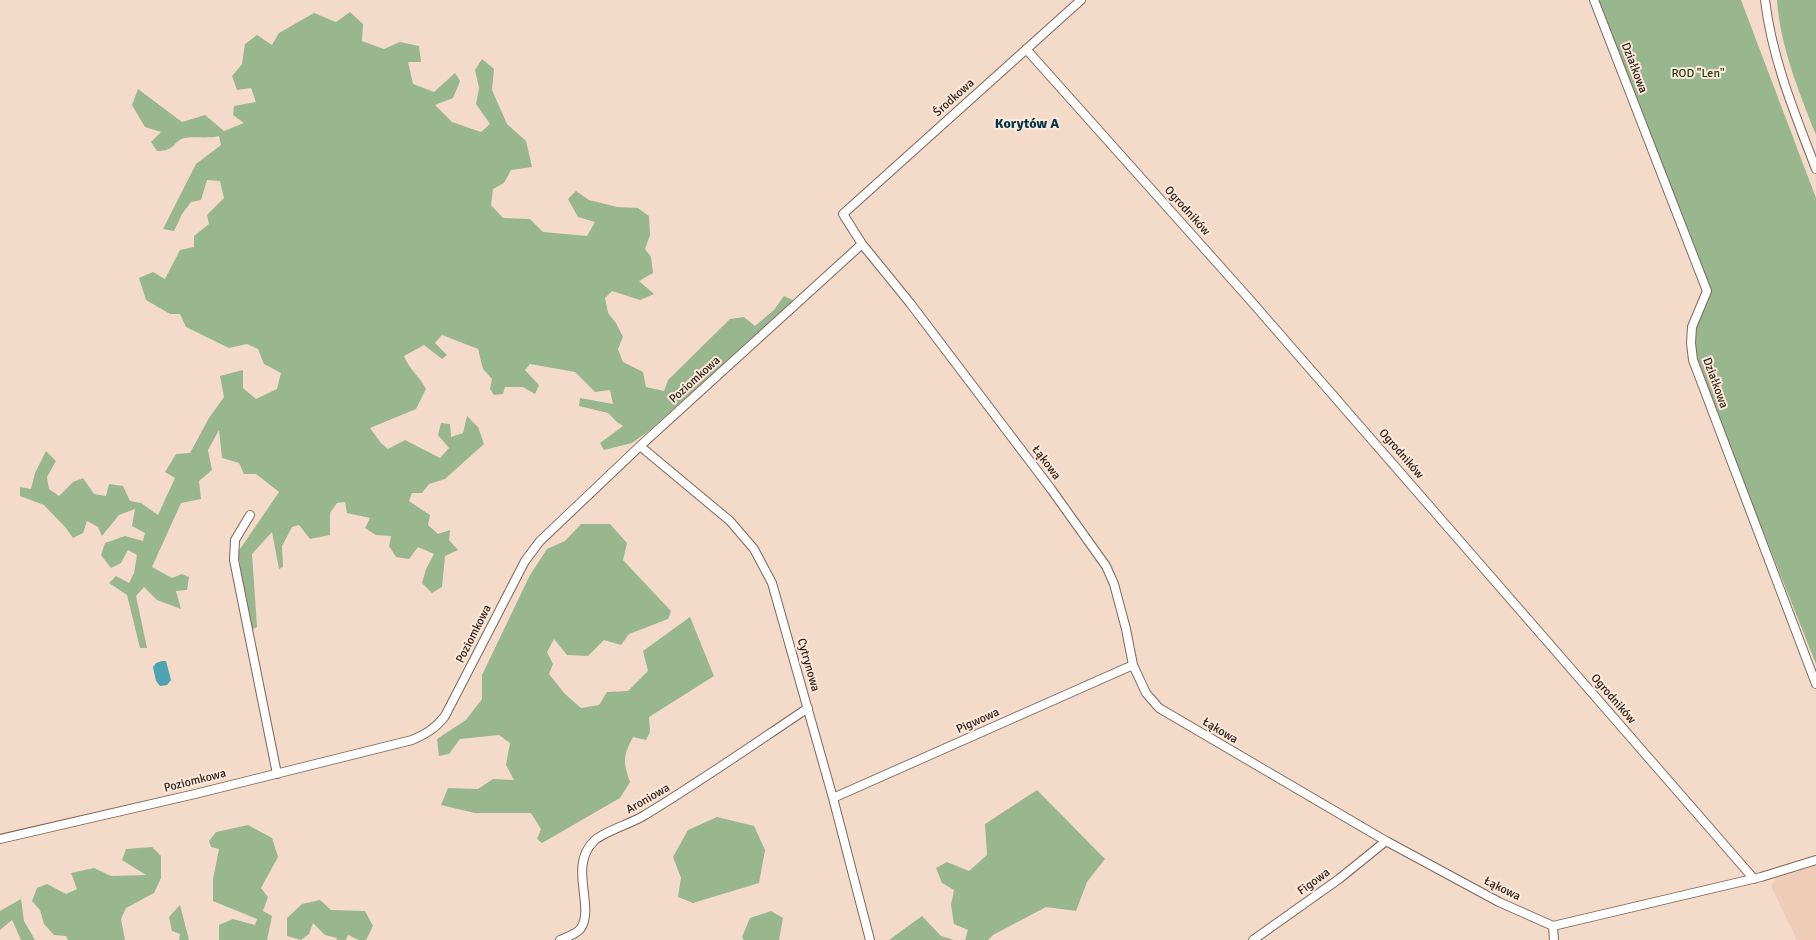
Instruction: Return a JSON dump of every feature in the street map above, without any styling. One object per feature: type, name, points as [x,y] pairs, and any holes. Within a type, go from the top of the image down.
[{"type":"street","name":"Środkowa","points":[[843,214],[1081,0]]},
{"type":"street","name":"Działkowa","points":[[1594,0],[1708,291],[1692,327],[1691,343],[1693,360],[1816,684]]},
{"type":"street","points":[[1765,0],[1769,25],[1782,77],[1816,169]]},
{"type":"street","name":"Ogrodników","points":[[1026,49],[1257,307],[1754,879]]},
{"type":"street","name":"Łąkowa","points":[[843,214],[862,244],[920,315],[1051,489],[1106,566],[1114,584],[1126,628],[1133,665],[1146,693],[1159,708],[1386,841],[1499,902],[1553,926]]},
{"type":"street","name":"Poziomkowa","points":[[0,839],[277,774],[412,740],[427,733],[437,726],[445,716],[524,561],[540,541],[640,446],[862,244]]},
{"type":"street","name":"Cytrynowa","points":[[640,446],[730,521],[754,549],[772,583],[833,798],[870,940]]},
{"type":"street","points":[[250,515],[235,540],[234,560],[277,774]]},
{"type":"street","name":"Pigwowa","points":[[833,798],[1133,665]]},
{"type":"street","name":"Aroniowa","points":[[560,940],[580,929],[585,918],[582,876],[584,852],[594,840],[648,814],[808,708]]},
{"type":"street","name":"Figowa","points":[[1253,940],[1339,879],[1386,841]]},
{"type":"street","points":[[1554,940],[1553,926],[1754,879],[1816,860]]},
{"type":"shaded area","points":[[1816,866],[1816,940],[1797,940],[1771,886],[1776,878]]},
{"type":"green space","name":"ROD \"Len\"","points":[[1598,0],[1741,0],[1816,198],[1816,664],[1759,521],[1756,519],[1705,386],[1705,377],[1701,377],[1693,337],[1703,309],[1711,293]]},
{"type":"green space","points":[[1777,0],[1816,0],[1816,135],[1797,86],[1786,52]]},
{"type":"green space","points":[[350,12],[363,24],[362,41],[384,49],[400,42],[419,46],[421,62],[408,62],[413,84],[434,92],[455,73],[460,81],[453,98],[435,105],[452,122],[481,132],[490,124],[476,104],[479,88],[475,70],[482,59],[494,69],[492,90],[507,124],[526,141],[532,167],[511,170],[504,183],[493,189],[491,205],[503,218],[530,219],[543,232],[587,236],[595,222],[578,217],[568,199],[576,191],[589,200],[617,207],[638,208],[649,216],[650,235],[645,249],[651,257],[653,273],[639,281],[654,294],[640,300],[612,291],[605,298],[608,313],[616,323],[623,337],[618,349],[623,362],[643,372],[646,387],[664,391],[668,380],[730,319],[744,317],[755,326],[774,310],[784,296],[795,301],[650,430],[632,443],[604,450],[600,443],[623,426],[608,413],[579,406],[580,398],[613,404],[610,390],[595,392],[575,372],[530,364],[525,370],[539,385],[535,394],[523,387],[505,387],[503,394],[494,395],[490,389],[492,379],[483,369],[478,349],[442,335],[435,343],[447,355],[442,359],[424,345],[404,356],[426,389],[416,409],[370,428],[381,443],[388,449],[405,440],[440,458],[449,448],[438,435],[441,423],[450,424],[451,437],[463,433],[467,416],[478,427],[484,444],[445,479],[429,484],[422,493],[412,493],[409,501],[430,515],[428,525],[438,534],[450,530],[449,540],[458,550],[445,556],[442,587],[432,593],[422,583],[426,569],[434,554],[418,547],[409,559],[396,557],[389,546],[391,536],[376,535],[365,528],[370,518],[347,513],[345,502],[337,503],[330,513],[330,535],[310,539],[299,525],[292,527],[282,546],[283,567],[279,569],[272,532],[252,554],[257,627],[251,630],[238,552],[279,492],[256,474],[244,474],[239,463],[222,458],[219,430],[208,450],[212,470],[199,481],[201,499],[181,503],[152,567],[172,578],[182,574],[189,577],[187,590],[176,591],[181,609],[157,600],[144,587],[136,596],[147,648],[140,648],[127,595],[109,583],[116,576],[129,583],[134,573],[137,555],[128,550],[121,563],[111,568],[101,555],[105,543],[125,536],[143,541],[145,533],[132,526],[135,509],[119,515],[102,536],[98,527],[87,521],[83,533],[73,538],[66,528],[44,505],[20,496],[20,487],[31,489],[35,473],[46,451],[56,461],[47,477],[49,489],[59,496],[73,482],[83,478],[94,494],[106,496],[109,484],[123,486],[130,501],[141,503],[158,515],[175,478],[165,472],[176,454],[190,453],[209,418],[224,397],[220,376],[243,370],[243,388],[256,399],[277,389],[281,373],[264,364],[258,349],[247,344],[229,348],[186,327],[180,314],[170,314],[146,300],[139,278],[153,272],[165,279],[180,250],[194,247],[194,236],[209,224],[207,215],[224,198],[220,181],[207,180],[201,200],[191,202],[182,214],[174,231],[163,229],[196,164],[221,145],[219,136],[188,137],[180,140],[168,150],[157,151],[151,142],[161,132],[145,127],[132,105],[138,89],[182,122],[205,115],[224,131],[244,123],[233,115],[234,106],[256,102],[251,88],[237,90],[232,76],[242,64],[245,44],[257,35],[272,45],[279,33],[314,13],[336,22]]},
{"type":"green space","points":[[581,524],[610,524],[627,543],[623,560],[671,611],[668,619],[629,634],[621,645],[604,640],[588,656],[567,655],[554,639],[547,652],[553,664],[549,674],[565,694],[581,708],[599,705],[607,692],[628,691],[648,671],[643,651],[690,617],[714,676],[649,717],[650,732],[646,740],[633,737],[627,749],[625,759],[630,782],[620,798],[542,843],[537,839],[541,829],[531,813],[475,813],[441,805],[448,788],[478,789],[493,779],[514,780],[506,765],[510,743],[499,735],[460,739],[449,754],[439,756],[437,739],[466,720],[482,699],[482,675],[530,575],[547,549],[565,541]]},
{"type":"green space","points":[[1037,790],[1105,859],[1087,882],[1076,911],[1046,907],[993,935],[988,940],[965,940],[968,930],[954,924],[951,905],[954,890],[942,883],[936,868],[947,862],[969,871],[987,855],[985,824]]},
{"type":"green space","points":[[717,817],[754,826],[765,850],[759,883],[693,903],[678,897],[681,878],[673,857],[688,830]]},
{"type":"green space","points":[[248,825],[272,838],[278,857],[261,888],[268,897],[263,911],[272,916],[267,940],[219,940],[219,925],[233,919],[255,925],[257,919],[213,901],[213,879],[219,849],[211,847],[209,841],[216,832]]},
{"type":"green space","points":[[152,847],[161,856],[161,878],[154,893],[126,908],[121,919],[125,940],[68,940],[66,936],[54,935],[44,924],[40,910],[32,901],[37,888],[47,884],[66,894],[77,889],[71,873],[94,868],[111,876],[146,875],[122,860],[126,849]]},
{"type":"green space","points":[[21,899],[24,921],[35,940],[21,940],[12,920],[0,930],[0,911]]},
{"type":"green space","points":[[320,900],[331,910],[365,911],[373,926],[366,940],[359,940],[348,935],[346,940],[336,940],[337,938],[325,935],[313,923],[309,934],[301,940],[287,936],[287,918],[302,904]]},
{"type":"green space","points":[[180,905],[189,940],[179,940],[180,934],[172,931],[169,917]]},
{"type":"green space","points":[[771,911],[783,918],[779,940],[744,940],[742,937],[750,918]]},
{"type":"green space","points":[[922,916],[941,936],[954,940],[889,940]]},
{"type":"water","points":[[166,661],[171,680],[167,685],[160,686],[156,681],[153,667],[156,663]]},
{"type":"district","name":"Korytów A","points":[[1027,124]]}]
